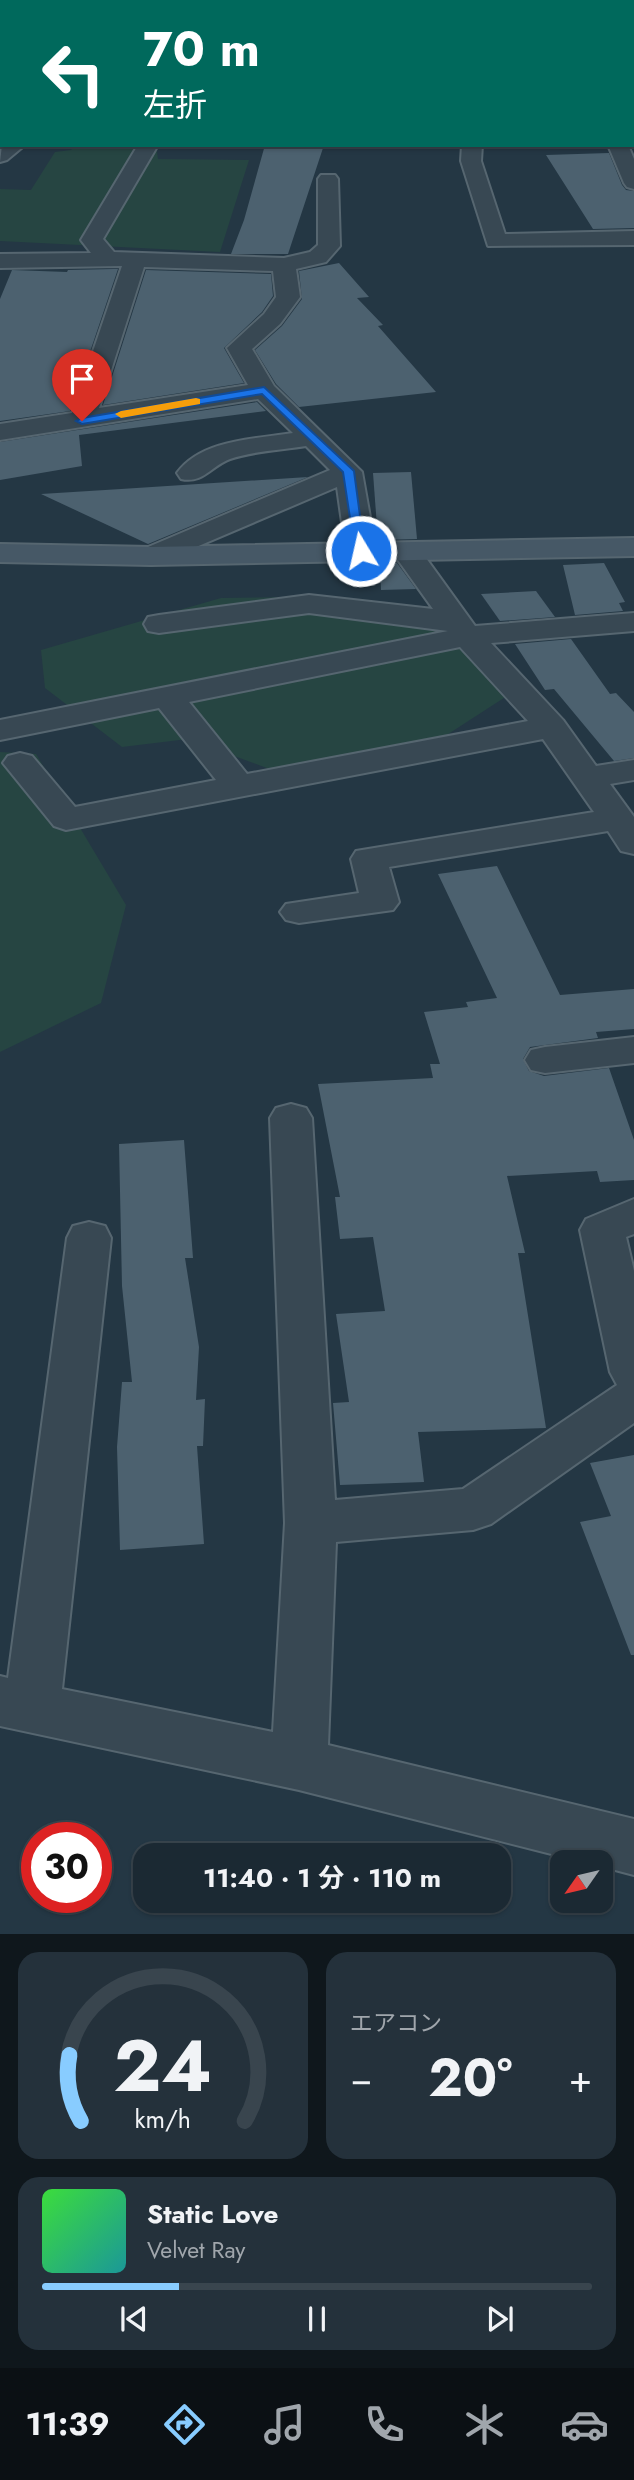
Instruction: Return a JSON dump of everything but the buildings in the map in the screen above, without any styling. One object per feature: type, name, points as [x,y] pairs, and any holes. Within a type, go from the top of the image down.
[{"type":"street","points":[[108,259],[92,240],[147,147]]},
{"type":"street","points":[[472,147],[471,161],[496,241],[634,238]]},
{"type":"street","points":[[619,147],[634,183]]},
{"type":"street","points":[[0,261],[108,259],[284,265],[318,257],[329,246],[328,179]]},
{"type":"street","points":[[82,421],[135,261]]},
{"type":"street","points":[[284,265],[288,297],[272,319],[239,348],[264,390],[348,471],[361,551]]},
{"type":"street","points":[[0,432],[264,390]]},
{"type":"street","points":[[191,473],[221,453],[313,437]]},
{"type":"street","points":[[151,556],[348,471]]},
{"type":"street","points":[[0,553],[151,556],[634,547]]},
{"type":"street","points":[[299,912],[380,902],[369,859],[626,831],[551,726],[462,629],[408,553]]},
{"type":"street","points":[[159,624],[309,604],[462,629]]},
{"type":"street","points":[[0,730],[167,696],[462,629],[634,622]]},
{"type":"street","points":[[167,696],[238,786]]},
{"type":"street","points":[[20,763],[65,819],[551,726]]},
{"type":"street","points":[[588,778],[634,770]]},
{"type":"street","points":[[545,1060],[634,1051]]},
{"type":"street","points":[[291,1118],[311,1523],[299,1764]]},
{"type":"street","points":[[634,1215],[603,1230],[634,1372]]},
{"type":"street","points":[[89,1238],[16,1704],[299,1764],[634,1847]]},
{"type":"street","points":[[311,1523],[473,1509],[634,1398]]},
{"type":"green space","points":[[74,147],[156,147],[158,159],[249,160],[220,252],[0,241],[0,189],[31,190],[55,152],[71,150]]},
{"type":"green space","points":[[305,597],[447,618],[510,694],[439,740],[275,771],[188,739],[122,747],[45,688],[41,650],[221,598]]},
{"type":"green space","points":[[0,752],[36,754],[126,905],[101,1003],[0,1052]]},
{"type":"slow traffic","points":[[121,414],[196,402]]},
{"type":"route","points":[[82,421],[264,390],[348,471],[361,551]]}]
